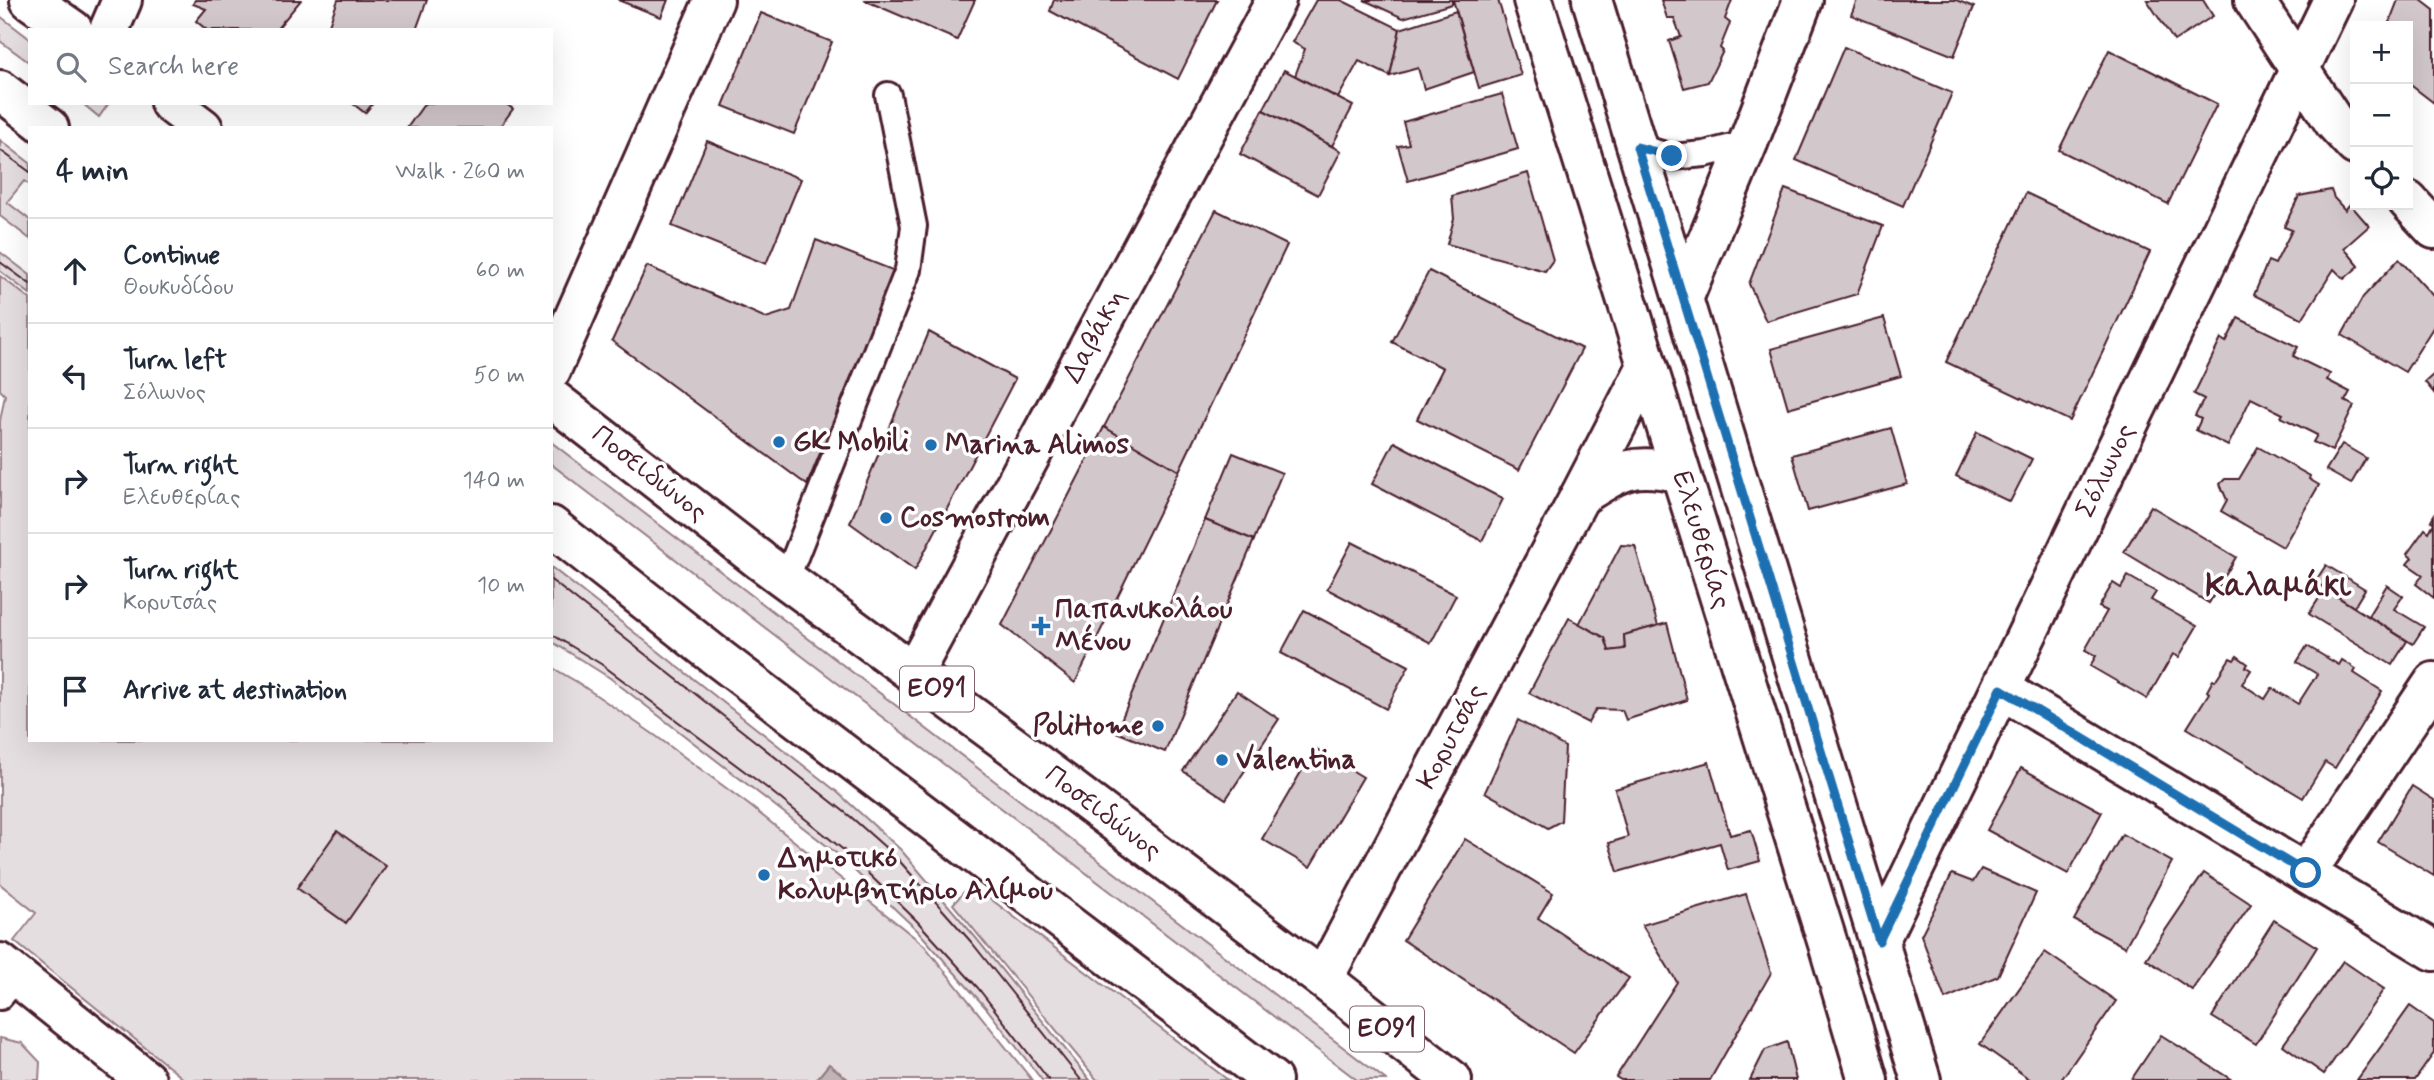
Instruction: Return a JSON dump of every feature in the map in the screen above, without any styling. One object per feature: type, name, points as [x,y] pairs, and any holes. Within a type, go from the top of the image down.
[{"type":"main road","points":[[30,0],[70,28]]},
{"type":"main road","points":[[111,28],[122,0]]},
{"type":"main road","points":[[553,365],[714,0]]},
{"type":"main road","name":"Δαβάκη","points":[[914,672],[1276,0]]},
{"type":"main road","name":"Ελευθερίας","points":[[1533,0],[1824,930],[1868,1080]]},
{"type":"main road","name":"Ελευθερίας","points":[[1592,0],[1921,1080]]},
{"type":"main road","points":[[1684,299],[1803,0]]},
{"type":"main road","points":[[2254,0],[2299,72],[2334,122],[2350,140]]},
{"type":"main road","name":"Σόλωνος","points":[[1879,941],[2333,0]]},
{"type":"main road","points":[[0,90],[45,126]]},
{"type":"main road","points":[[173,105],[200,126]]},
{"type":"main road","points":[[2413,206],[2434,229]]},
{"type":"main road","name":"Κορυτσάς","points":[[1323,979],[1647,366]]},
{"type":"main road","name":"Ποσειδώνος","points":[[553,400],[786,579],[1323,979],[1452,1080]]},
{"type":"main road","name":"Κορυτσάς","points":[[1580,496],[1621,470],[1656,467],[1680,472]]},
{"type":"main road","points":[[553,528],[713,654],[1272,1080]]},
{"type":"main road","points":[[2306,873],[2434,682]]},
{"type":"main road","points":[[2001,689],[2434,951]]},
{"type":"main road","points":[[6,979],[146,1080]]},
{"type":"lane","points":[[786,579],[908,270],[914,226],[888,95]]},
{"type":"lane","points":[[1637,147],[1672,156],[1705,154],[1748,143]]},
{"type":"shaded area","points":[[0,16],[28,37],[28,62],[0,41]]},
{"type":"shaded area","points":[[84,105],[108,105],[99,117]]},
{"type":"shaded area","points":[[0,140],[28,161],[28,184],[24,181],[7,202],[28,218],[28,237],[0,216]]},
{"type":"shaded area","points":[[0,252],[28,273],[28,292],[0,271]]},
{"type":"shaded area","points":[[0,276],[28,297],[28,742],[553,742],[553,668],[656,736],[749,805],[924,945],[1032,1080],[185,1080],[14,941],[36,913],[0,884],[0,421],[5,395],[0,390]]},
{"type":"shaded area","points":[[553,444],[1386,1080],[1357,1080],[553,466]]},
{"type":"shaded area","points":[[553,569],[836,791],[901,850],[1090,1080],[1042,1080],[987,1009],[917,930],[836,853],[610,678],[553,642]]},
{"type":"shaded area","points":[[971,884],[1228,1080],[1097,1080],[953,904]]},
{"type":"shaded area","points":[[0,1038],[22,1043],[40,1062],[39,1080],[0,1080]]},
{"type":"shaded area","points":[[829,1064],[849,1080],[816,1080]]},
{"type":"building","points":[[195,0],[301,0],[278,28],[205,28],[196,21],[206,9],[193,4]]},
{"type":"building","points":[[338,0],[427,0],[417,28],[328,28]]},
{"type":"building","points":[[618,0],[668,0],[661,17]]},
{"type":"building","points":[[864,0],[975,0],[957,40]]},
{"type":"building","points":[[1054,0],[1217,0],[1178,79],[1050,11]]},
{"type":"building","points":[[1316,0],[1341,0],[1400,29],[1390,76],[1359,61],[1338,98],[1295,76],[1305,49],[1292,42]]},
{"type":"building","points":[[1364,0],[1452,0],[1452,4],[1403,18]]},
{"type":"building","points":[[1453,0],[1498,0],[1521,75],[1479,88]]},
{"type":"building","points":[[1661,0],[1732,0],[1725,19],[1730,23],[1720,48],[1723,51],[1708,82],[1684,88],[1669,41],[1681,37],[1674,18],[1667,18]]},
{"type":"building","points":[[1857,0],[1956,0],[1974,7],[1954,56],[1851,15]]},
{"type":"building","points":[[2147,0],[2203,0],[2213,16],[2174,41]]},
{"type":"building","points":[[2398,0],[2421,0],[2434,10],[2434,103],[2413,87],[2413,21],[2390,21]]},
{"type":"building","points":[[1456,11],[1474,72],[1424,89],[1418,68],[1390,76],[1400,29]]},
{"type":"building","points":[[761,13],[832,42],[794,134],[723,106]]},
{"type":"building","points":[[1844,47],[1952,93],[1903,206],[1796,160]]},
{"type":"building","points":[[2109,50],[2217,104],[2168,204],[2059,150]]},
{"type":"building","points":[[1284,70],[1353,106],[1332,146],[1263,110]]},
{"type":"building","points":[[1502,94],[1518,149],[1408,181],[1398,146],[1409,144],[1403,122]]},
{"type":"building","points":[[355,105],[371,105],[365,113]]},
{"type":"building","points":[[424,105],[508,105],[513,109],[500,126],[408,126]]},
{"type":"building","points":[[1263,110],[1341,151],[1318,195],[1240,154]]},
{"type":"building","points":[[707,141],[801,179],[766,264],[672,226]]},
{"type":"building","points":[[1528,173],[1553,260],[1545,271],[1447,244],[1454,219],[1452,196]]},
{"type":"building","points":[[1785,189],[1883,226],[1857,294],[1766,321],[1749,284]]},
{"type":"building","points":[[2331,190],[2334,198],[2345,210],[2350,204],[2350,210],[2355,210],[2369,226],[2344,248],[2359,266],[2344,279],[2334,269],[2302,319],[2254,295],[2268,261],[2275,264],[2292,230],[2284,227],[2299,196]]},
{"type":"building","points":[[2026,193],[2150,252],[2070,421],[1946,362]]},
{"type":"building","points":[[1216,210],[1287,245],[1179,471],[1104,427]]},
{"type":"building","points":[[816,240],[895,271],[807,485],[612,341],[647,266],[766,318],[791,310]]},
{"type":"building","points":[[2399,259],[2434,297],[2434,326],[2405,372],[2342,335],[2363,297]]},
{"type":"building","points":[[1429,271],[1582,349],[1519,470],[1417,419],[1443,368],[1392,342]]},
{"type":"building","points":[[1884,318],[1901,376],[1788,408],[1771,349]]},
{"type":"building","points":[[2238,318],[2298,347],[2293,356],[2330,374],[2327,380],[2350,392],[2345,401],[2354,406],[2332,451],[2313,442],[2317,435],[2251,398],[2228,446],[2196,430],[2201,419],[2195,416],[2204,399],[2194,394],[2221,339],[2226,342]]},
{"type":"building","name":"Marina Alimos","points":[[929,332],[1015,379],[915,570],[850,523]]},
{"type":"building","points":[[2434,374],[2434,393],[2425,382]]},
{"type":"building","points":[[1104,427],[1179,471],[1075,683],[1002,625]]},
{"type":"building","points":[[1891,428],[1907,484],[1808,511],[1792,455]]},
{"type":"building","points":[[1977,432],[2032,459],[2010,502],[1956,476]]},
{"type":"building","points":[[1394,442],[1503,499],[1482,541],[1372,484]]},
{"type":"building","points":[[2342,444],[2366,458],[2351,484],[2326,470]]},
{"type":"building","points":[[2258,447],[2310,476],[2309,479],[2319,485],[2283,547],[2221,511],[2227,500],[2220,484],[2225,479],[2239,479]]},
{"type":"building","points":[[1233,453],[1282,473],[1254,540],[1205,520]]},
{"type":"building","points":[[2151,506],[2236,557],[2209,603],[2124,552]]},
{"type":"building","points":[[1205,520],[1254,540],[1165,752],[1116,732]]},
{"type":"building","points":[[2434,523],[2434,598],[2416,584],[2423,575],[2407,564],[2412,558],[2407,554],[2425,529],[2429,532]]},
{"type":"building","points":[[1352,542],[1456,595],[1431,643],[1327,589]]},
{"type":"building","points":[[1621,545],[1635,546],[1658,626],[1624,635],[1625,649],[1609,651],[1605,638],[1579,624]]},
{"type":"building","points":[[2326,565],[2365,589],[2354,607],[2315,582]]},
{"type":"building","points":[[2128,576],[2156,592],[2151,600],[2197,626],[2179,657],[2173,654],[2147,699],[2090,666],[2096,656],[2085,650],[2107,611],[2099,607],[2113,583],[2121,588]]},
{"type":"building","points":[[2387,585],[2403,596],[2394,609],[2424,627],[2413,644],[2368,616]]},
{"type":"building","points":[[2325,589],[2407,641],[2392,665],[2309,614]]},
{"type":"building","points":[[1304,610],[1409,666],[1386,709],[1281,653]]},
{"type":"building","points":[[1569,618],[1605,638],[1609,651],[1625,649],[1624,635],[1667,623],[1687,700],[1626,720],[1622,710],[1596,709],[1588,723],[1529,693]]},
{"type":"building","points":[[2307,646],[2339,665],[2342,660],[2356,669],[2354,673],[2382,691],[2335,768],[2325,762],[2303,798],[2187,728],[2209,693],[2207,691],[2213,680],[2215,681],[2230,658],[2234,660],[2237,656],[2248,664],[2246,667],[2251,670],[2242,684],[2265,699],[2272,688],[2298,704],[2317,674],[2297,662]]},
{"type":"building","points":[[1237,691],[1279,719],[1226,799],[1183,771]]},
{"type":"building","points":[[1518,720],[1565,747],[1561,821],[1548,828],[1485,792]]},
{"type":"building","points":[[1315,748],[1363,777],[1310,867],[1262,839]]},
{"type":"building","points":[[1709,762],[1730,835],[1751,830],[1760,861],[1728,870],[1720,843],[1618,872],[1609,843],[1628,837],[1615,789]]},
{"type":"building","points":[[2021,768],[2102,812],[2068,874],[1987,830]]},
{"type":"building","points":[[2412,786],[2434,800],[2434,876],[2378,842]]},
{"type":"building","points":[[337,831],[386,866],[346,923],[297,888]]},
{"type":"building","points":[[2122,834],[2172,862],[2125,947],[2074,920]]},
{"type":"building","points":[[1465,839],[1553,893],[1538,918],[1629,978],[1574,1053],[1403,940]]},
{"type":"building","points":[[1981,869],[2036,893],[1998,976],[1945,999],[1921,935],[1952,874],[1973,882]]},
{"type":"building","points":[[2204,873],[2251,904],[2192,990],[2146,959]]},
{"type":"building","points":[[1746,894],[1771,973],[1710,1080],[1621,1080],[1616,1077],[1677,982],[1642,925]]},
{"type":"building","points":[[2274,920],[2317,947],[2256,1044],[2212,1017]]},
{"type":"building","points":[[2045,952],[2116,1001],[2061,1080],[2031,1080],[1980,1044]]},
{"type":"building","points":[[2343,961],[2384,989],[2324,1074],[2283,1045]]},
{"type":"building","points":[[2410,1006],[2434,1023],[2434,1053],[2415,1080],[2357,1080]]},
{"type":"building","points":[[2161,1035],[2232,1080],[2131,1080]]},
{"type":"building","points":[[1787,1042],[1796,1080],[1750,1080],[1765,1050]]},
{"type":"tram line","points":[[0,150],[28,171]]},
{"type":"tram line","points":[[0,262],[28,283]]},
{"type":"tram line","points":[[553,582],[851,817],[895,856],[973,944],[1081,1080]]},
{"type":"tram line","points":[[553,635],[601,664],[767,788],[846,852],[916,920],[978,988],[1049,1080]]},
{"type":"place","name":"GK Mobili","points":[[779,442]]},
{"type":"place","name":"Marina Alimos","points":[[931,445]]},
{"type":"place","name":"Cosmostrom","points":[[886,518]]},
{"type":"place","name":"Παπανικολάου Μένου","points":[[1041,626]]},
{"type":"place","name":"PoliHome","points":[[1158,726]]},
{"type":"place","name":"Valentina","points":[[1222,760]]},
{"type":"place","name":"Δημοτικό Κολυμβητήριο Αλίμου","points":[[764,875]]},
{"type":"district","name":"Καλαμάκι","points":[[2278,587]]},
{"type":"route","points":[[1672,156],[1637,147],[1879,941],[2001,689],[2306,873]]}]
